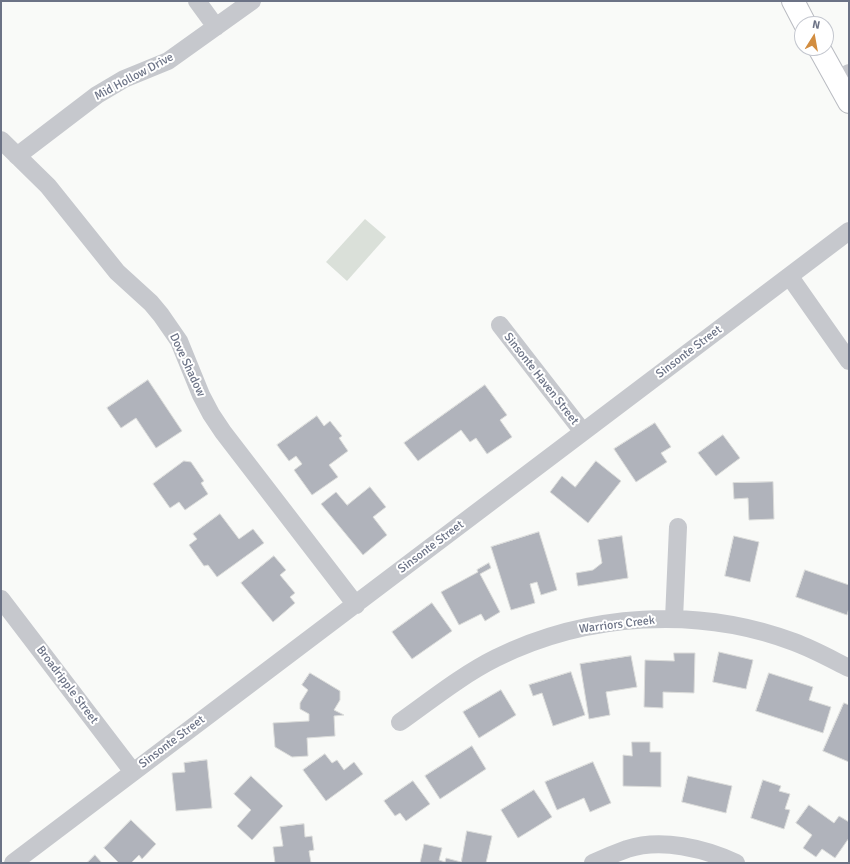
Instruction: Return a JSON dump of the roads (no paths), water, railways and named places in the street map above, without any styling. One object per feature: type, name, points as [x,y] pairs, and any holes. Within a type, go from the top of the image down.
[{"type":"main road","points":[[793,1],[801,16]]},
{"type":"main road","points":[[825,56],[843,77],[849,102]]},
{"type":"street","points":[[197,1],[216,27]]},
{"type":"street","name":"Mid Hollow Drive","points":[[17,156],[97,95],[124,80],[168,61],[252,1]]},
{"type":"street","name":"Dove Shadow","points":[[1,140],[48,186],[116,272],[151,303],[161,315],[179,341],[201,395],[223,432],[356,605]]},
{"type":"street","name":"Sinsonte Street","points":[[13,863],[849,231]]},
{"type":"street","points":[[790,277],[849,361]]},
{"type":"street","name":"Sinsonte Haven Street","points":[[500,325],[583,432]]},
{"type":"street","points":[[674,619],[678,527]]},
{"type":"street","name":"Broadripple Street","points":[[1,599],[133,772]]},
{"type":"street","name":"Warriors Creek","points":[[400,722],[463,677],[496,659],[530,644],[566,632],[597,625],[635,620],[674,619],[714,622],[752,629],[794,642],[849,668]]},
{"type":"street","points":[[593,863],[628,849],[665,845],[696,849],[712,853],[736,863]]}]
